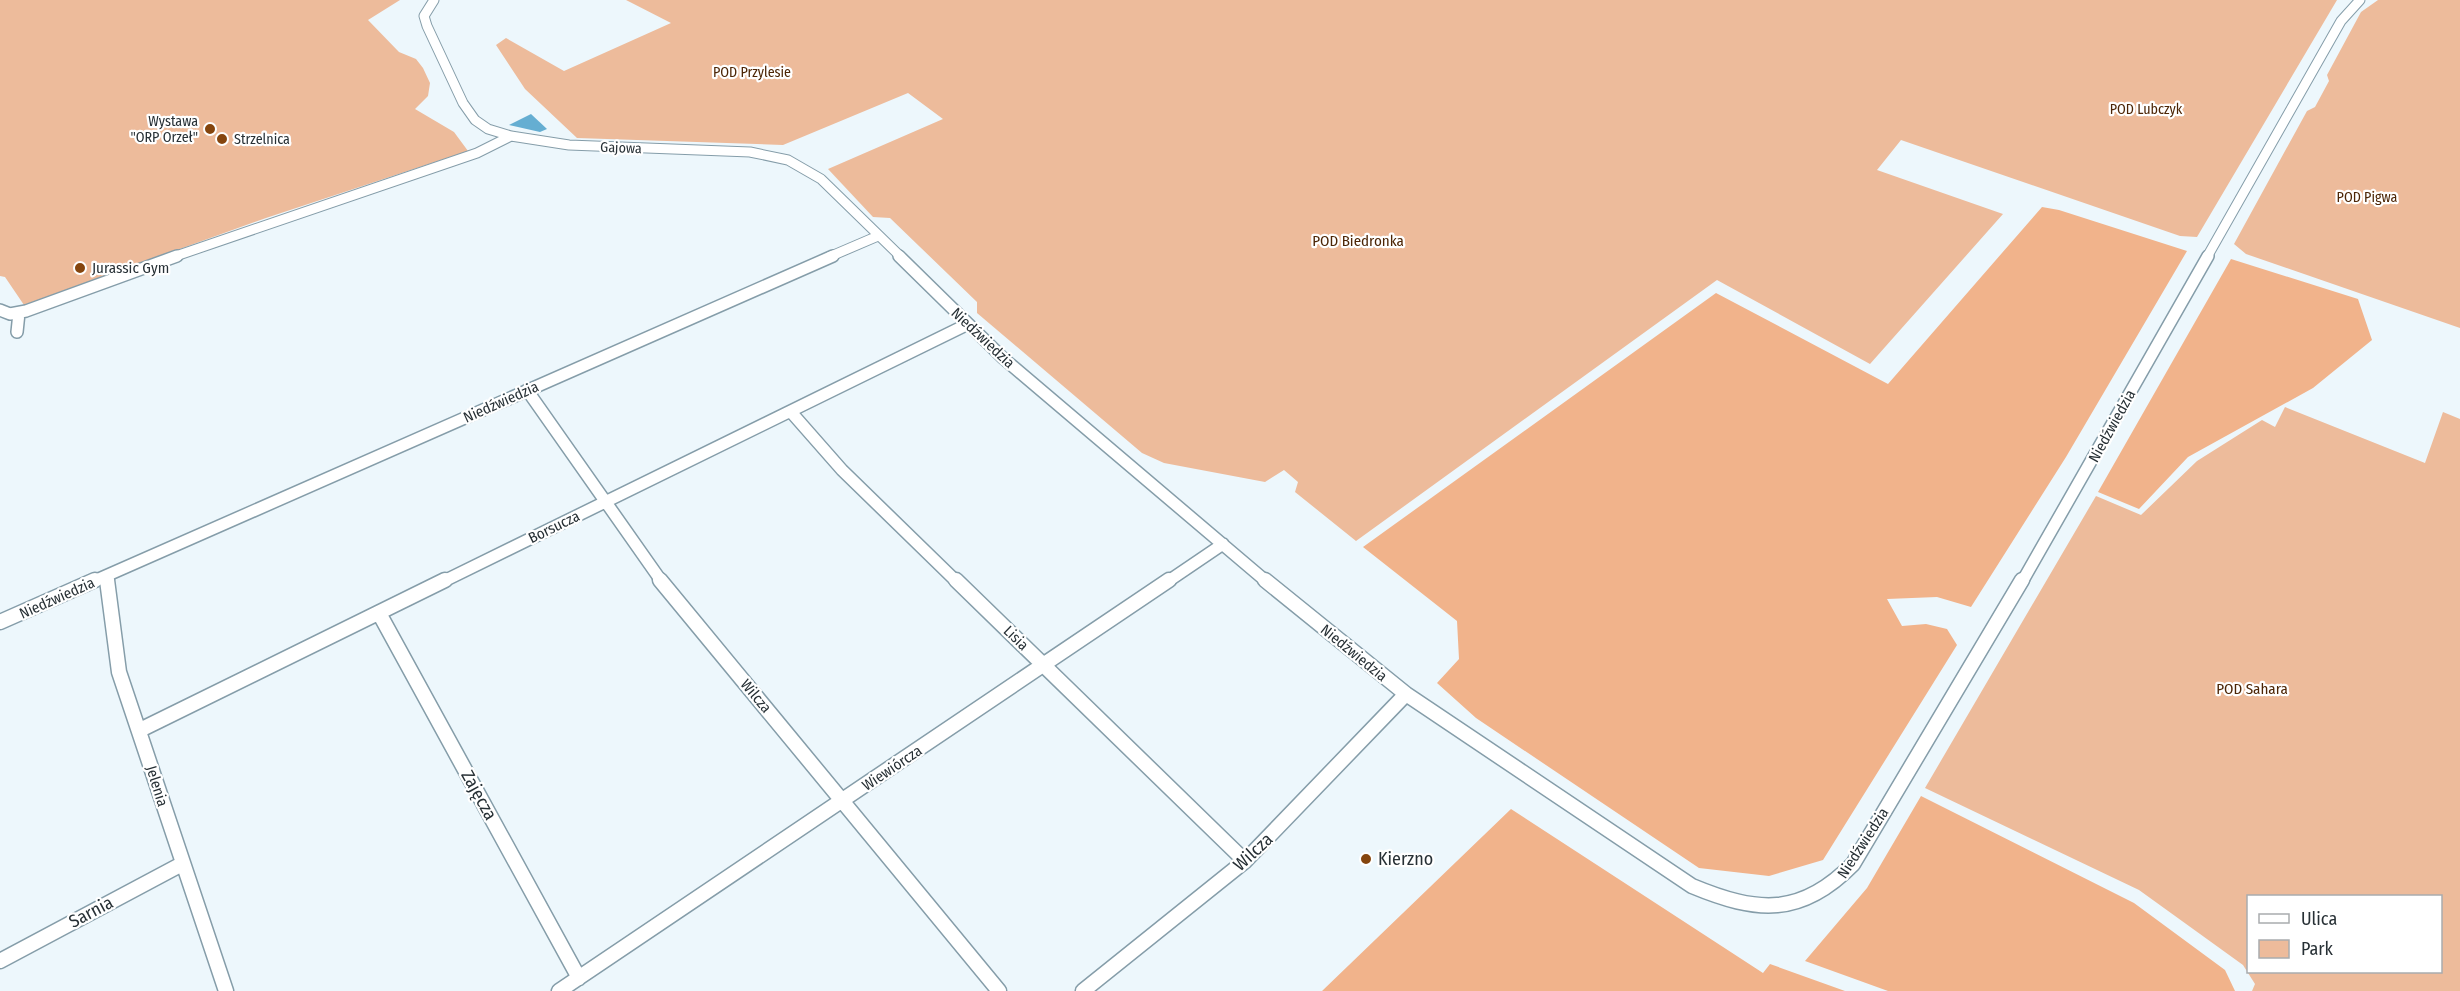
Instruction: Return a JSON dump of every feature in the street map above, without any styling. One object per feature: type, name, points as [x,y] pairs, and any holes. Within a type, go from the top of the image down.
[{"type":"street","name":"Gajowa","points":[[434,0],[426,11],[425,21],[467,110],[482,125],[511,136],[571,145],[751,153],[782,158],[815,174],[878,236]]},
{"type":"street","name":"Niedźwiedzia","points":[[0,622],[878,236],[1003,358],[1336,640],[1406,694],[1692,886],[1714,896],[1757,905],[1795,903],[1819,894],[1837,883],[1853,864],[2068,504],[2341,21],[2361,0]]},
{"type":"street","points":[[0,310],[7,314],[19,313],[261,225],[477,153],[511,136]]},
{"type":"street","points":[[16,332],[19,313]]},
{"type":"street","name":"Borsucza","points":[[140,730],[968,324]]},
{"type":"street","name":"Wilcza","points":[[527,390],[659,579],[999,991]]},
{"type":"street","name":"Lisia","points":[[791,412],[842,470],[1245,861]]},
{"type":"street","name":"Wiewiórcza","points":[[560,991],[1223,544]]},
{"type":"street","name":"Jelenia","points":[[106,576],[119,672],[226,991]]},
{"type":"street","name":"Zajęcza","points":[[379,613],[579,978]]},
{"type":"street","name":"Wilcza","points":[[1083,991],[1245,861],[1406,694]]},
{"type":"street","name":"Sarnia","points":[[0,961],[182,864]]},
{"type":"green space","points":[[0,0],[400,0],[368,20],[399,52],[416,59],[423,68],[430,83],[428,96],[415,109],[454,132],[468,151],[266,218],[24,305],[5,277],[0,276]]},
{"type":"green space","name":"POD Biedronka","points":[[626,0],[2337,0],[2197,237],[2180,236],[1901,140],[1877,170],[2003,214],[1870,364],[1717,280],[1356,541],[1295,492],[1298,482],[1284,470],[1265,482],[1164,463],[1142,453],[977,313],[977,302],[890,218],[873,217],[828,169],[943,119],[908,93],[783,145],[577,138],[525,89],[496,45],[506,38],[564,71],[671,23]]},
{"type":"green space","name":"POD Pigwa","points":[[2378,0],[2460,0],[2460,328],[2246,254],[2234,244],[2307,111],[2315,107],[2329,81],[2327,75],[2361,12]]},
{"type":"green space","name":"POD Sahara","points":[[2285,407],[2425,463],[2443,412],[2460,419],[2460,991],[2252,991],[2255,984],[2248,973],[2442,973],[2442,895],[2247,895],[2247,971],[2243,965],[2139,890],[1925,788],[2096,496],[2141,515],[2197,461],[2262,420],[2275,427]]},
{"type":"shaded area","points":[[2042,207],[2059,210],[2187,251],[2066,457],[1971,607],[1937,597],[1887,599],[1902,626],[1926,624],[1947,629],[1957,645],[1823,860],[1769,876],[1699,868],[1476,718],[1437,683],[1459,659],[1457,621],[1363,547],[1716,293],[1888,384]]},
{"type":"shaded area","points":[[2231,259],[2358,299],[2372,340],[2313,388],[2188,457],[2139,509],[2098,492]]},
{"type":"shaded area","points":[[1921,796],[2134,903],[2225,970],[2235,991],[1888,991],[1805,961],[1867,888]]},
{"type":"shaded area","points":[[1511,809],[1763,973],[1770,964],[1845,991],[1322,991]]},
{"type":"water","points":[[531,114],[547,129],[540,132],[509,125]]},
{"type":"place","name":"Wystawa \"ORP Orzeł\"","points":[[210,129]]},
{"type":"place","name":"Strzelnica","points":[[222,139]]},
{"type":"place","name":"Jurassic Gym","points":[[80,268]]},
{"type":"place","name":"Kierzno","points":[[1366,859]]},
{"type":"park label","name":"POD Przylesie","points":[[752,72]]},
{"type":"park label","name":"POD Lubczyk","points":[[2146,109]]}]
